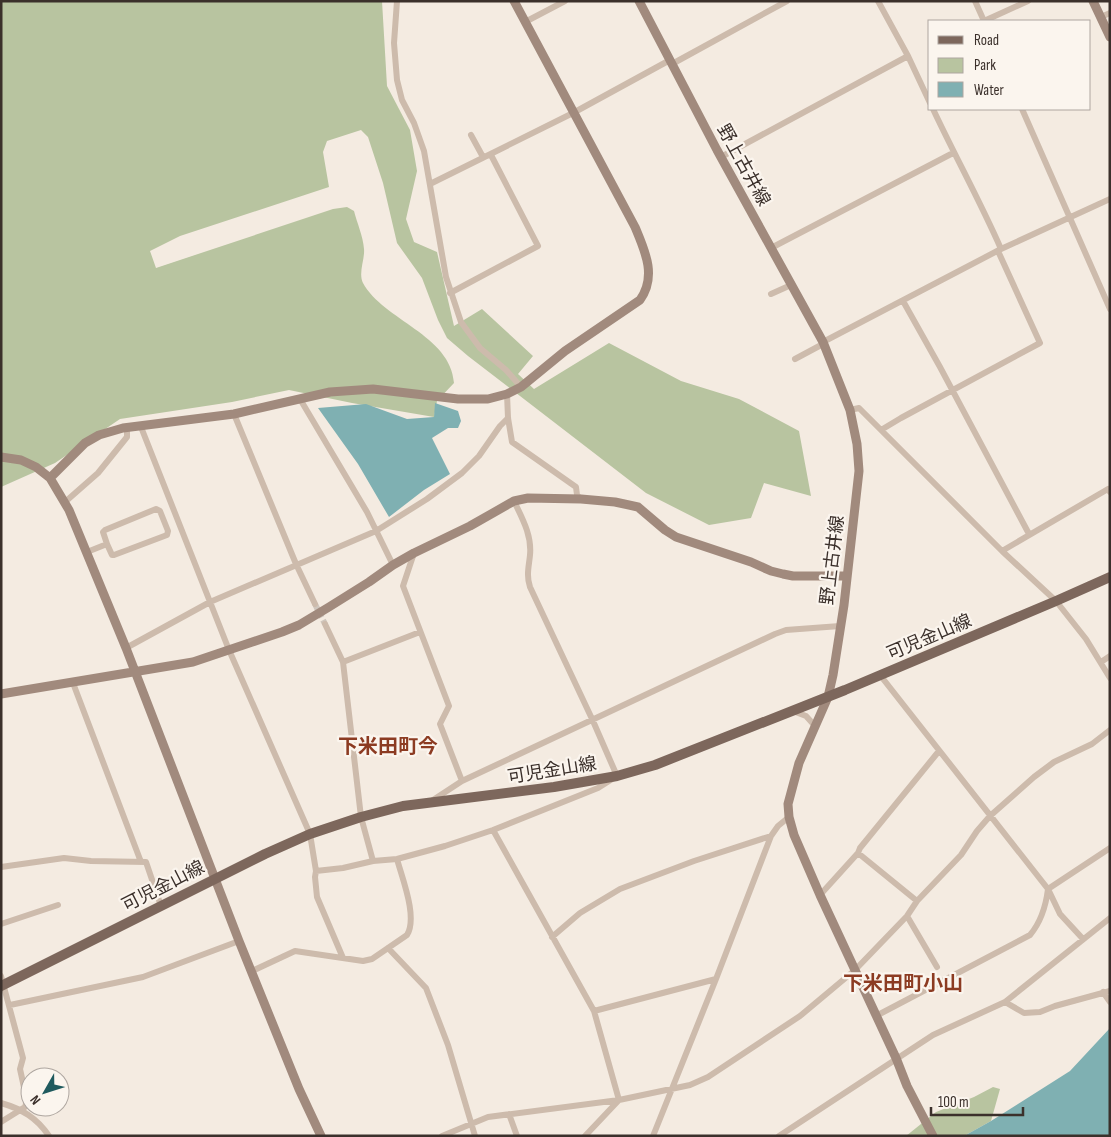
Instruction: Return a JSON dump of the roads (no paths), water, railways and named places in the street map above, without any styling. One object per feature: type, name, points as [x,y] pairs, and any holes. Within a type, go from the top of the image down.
[{"type":"main road","name":"可児金山線","points":[[2,982],[310,834],[361,817],[403,806],[554,787],[617,776],[655,765],[828,697],[1056,602],[1110,577]]},
{"type":"street","points":[[397,1],[394,43],[397,80],[402,100],[414,123],[424,151],[450,293],[461,322],[480,348],[506,370],[521,387]]},
{"type":"street","points":[[50,478],[85,443],[99,435],[127,428],[234,414],[330,392],[373,389],[458,398],[488,399],[507,394],[521,387],[565,351],[640,300],[649,280],[649,269],[645,251],[635,227],[572,113],[514,1]]},
{"type":"street","points":[[525,22],[565,1]]},
{"type":"street","name":"野上古井線","points":[[639,1],[721,157],[823,343],[850,410],[857,444],[859,471],[833,675],[828,697],[799,763],[789,799],[789,818],[794,835],[820,895],[896,1058],[907,1086],[933,1136]]},
{"type":"street","points":[[430,184],[572,113],[787,1]]},
{"type":"street","points":[[878,1],[928,98]]},
{"type":"street","points":[[975,1],[984,20]]},
{"type":"street","points":[[986,20],[1028,1]]},
{"type":"street","points":[[1093,1],[1110,37]]},
{"type":"street","points":[[1100,17],[1110,13]]},
{"type":"street","points":[[721,157],[908,56]]},
{"type":"street","points":[[881,430],[1040,342],[985,212],[953,153],[933,110]]},
{"type":"street","points":[[1022,110],[1110,309]]},
{"type":"street","points":[[450,293],[538,246],[487,156],[471,135]]},
{"type":"street","points":[[771,248],[953,153]]},
{"type":"street","points":[[795,359],[1000,250],[1110,199]]},
{"type":"street","points":[[771,294],[791,284]]},
{"type":"street","points":[[903,301],[1029,534]]},
{"type":"street","points":[[507,394],[512,442],[576,487],[577,495],[581,499]]},
{"type":"street","points":[[300,399],[367,512],[393,565]]},
{"type":"street","points":[[850,410],[859,408],[1002,551],[1056,602],[1086,639],[1110,678]]},
{"type":"street","points":[[234,414],[296,564],[315,604]]},
{"type":"street","points":[[126,648],[210,602],[376,531],[427,499],[462,473],[479,456],[500,426],[508,418]]},
{"type":"street","points":[[141,427],[229,650],[310,834],[316,871],[316,897],[343,958]]},
{"type":"street","points":[[65,502],[98,473],[127,437],[127,428]]},
{"type":"street","points":[[1,457],[21,460],[36,467],[50,478],[65,502],[135,670],[238,941],[321,1136]]},
{"type":"street","points":[[1002,551],[1108,489],[1110,492]]},
{"type":"street","points":[[1,694],[73,683],[135,670],[193,662],[299,625],[414,553],[470,526],[514,501],[528,498],[581,499],[615,502],[638,507],[664,530],[676,537],[751,562],[771,571],[793,576],[847,576]]},
{"type":"street","points":[[316,871],[343,868],[373,861],[397,859],[445,846],[493,830],[598,788],[617,776],[527,579],[530,541],[525,523],[514,501]]},
{"type":"street","points":[[156,509],[160,511],[168,531],[167,534],[114,555],[112,555],[107,544],[103,532],[105,530],[156,509]]},
{"type":"street","points":[[87,552],[107,544]]},
{"type":"street","points":[[414,553],[403,586],[449,706],[440,724],[462,781]]},
{"type":"street","points":[[325,624],[343,662],[361,817],[373,861]]},
{"type":"street","points":[[427,804],[462,781],[775,634],[786,630],[840,626]]},
{"type":"street","points":[[343,662],[420,632]]},
{"type":"street","points":[[1101,662],[1110,656]]},
{"type":"street","points":[[880,675],[1048,889],[1060,914],[1084,939]]},
{"type":"street","points":[[73,683],[141,862]]},
{"type":"street","points":[[793,711],[806,716],[815,726]]},
{"type":"street","points":[[442,1136],[488,1116],[619,1100],[690,1085],[708,1077],[800,1016],[855,970],[907,916],[917,900],[961,855],[990,816],[1040,772],[1054,762],[1092,744],[1110,730]]},
{"type":"street","points":[[820,895],[858,853],[860,848],[939,751]]},
{"type":"street","points":[[653,1136],[771,836],[778,826],[789,818]]},
{"type":"street","points":[[493,830],[594,1011],[619,1100]]},
{"type":"street","points":[[552,937],[580,913],[620,889],[694,861],[771,836]]},
{"type":"street","points":[[1048,889],[1110,848]]},
{"type":"street","points":[[858,853],[917,900]]},
{"type":"street","points":[[1,867],[64,858],[91,861],[146,862],[161,906]]},
{"type":"street","points":[[252,971],[295,951],[363,961],[372,959],[407,935],[411,929],[409,901],[397,859]]},
{"type":"street","points":[[876,1016],[1030,936],[1038,926],[1047,899],[1048,889]]},
{"type":"street","points":[[1,924],[58,905]]},
{"type":"street","points":[[907,916],[936,967]]},
{"type":"street","points":[[779,1136],[896,1058],[947,1028],[1005,1002],[1110,918]]},
{"type":"street","points":[[10,1006],[143,977],[238,941]]},
{"type":"street","points":[[388,948],[426,988],[448,1044],[475,1136]]},
{"type":"street","points":[[594,1011],[716,979]]},
{"type":"street","points":[[2,982],[23,1058],[21,1067]]},
{"type":"street","points":[[1005,1002],[1024,1013],[1040,1012],[1106,991],[1110,1002]]},
{"type":"street","points":[[586,1136],[619,1100]]},
{"type":"street","points":[[1,1103],[20,1109]]},
{"type":"street","points":[[1,1122],[20,1112]]},
{"type":"street","points":[[509,1114],[517,1136]]},
{"type":"street","points":[[32,1117],[49,1136]]},
{"type":"water","points":[[435,403],[458,411],[461,421],[458,428],[448,428],[432,438],[450,474],[424,490],[389,517],[358,464],[318,408],[366,404],[407,419],[434,417]]},
{"type":"water","points":[[1110,1028],[1110,1136],[964,1136],[1070,1071]]},
{"type":"tunnel","points":[[315,604],[325,624]]},
{"type":"district","name":"下米田町今","points":[[388,746]]},
{"type":"district","name":"下米田町小山","points":[[903,983]]}]
